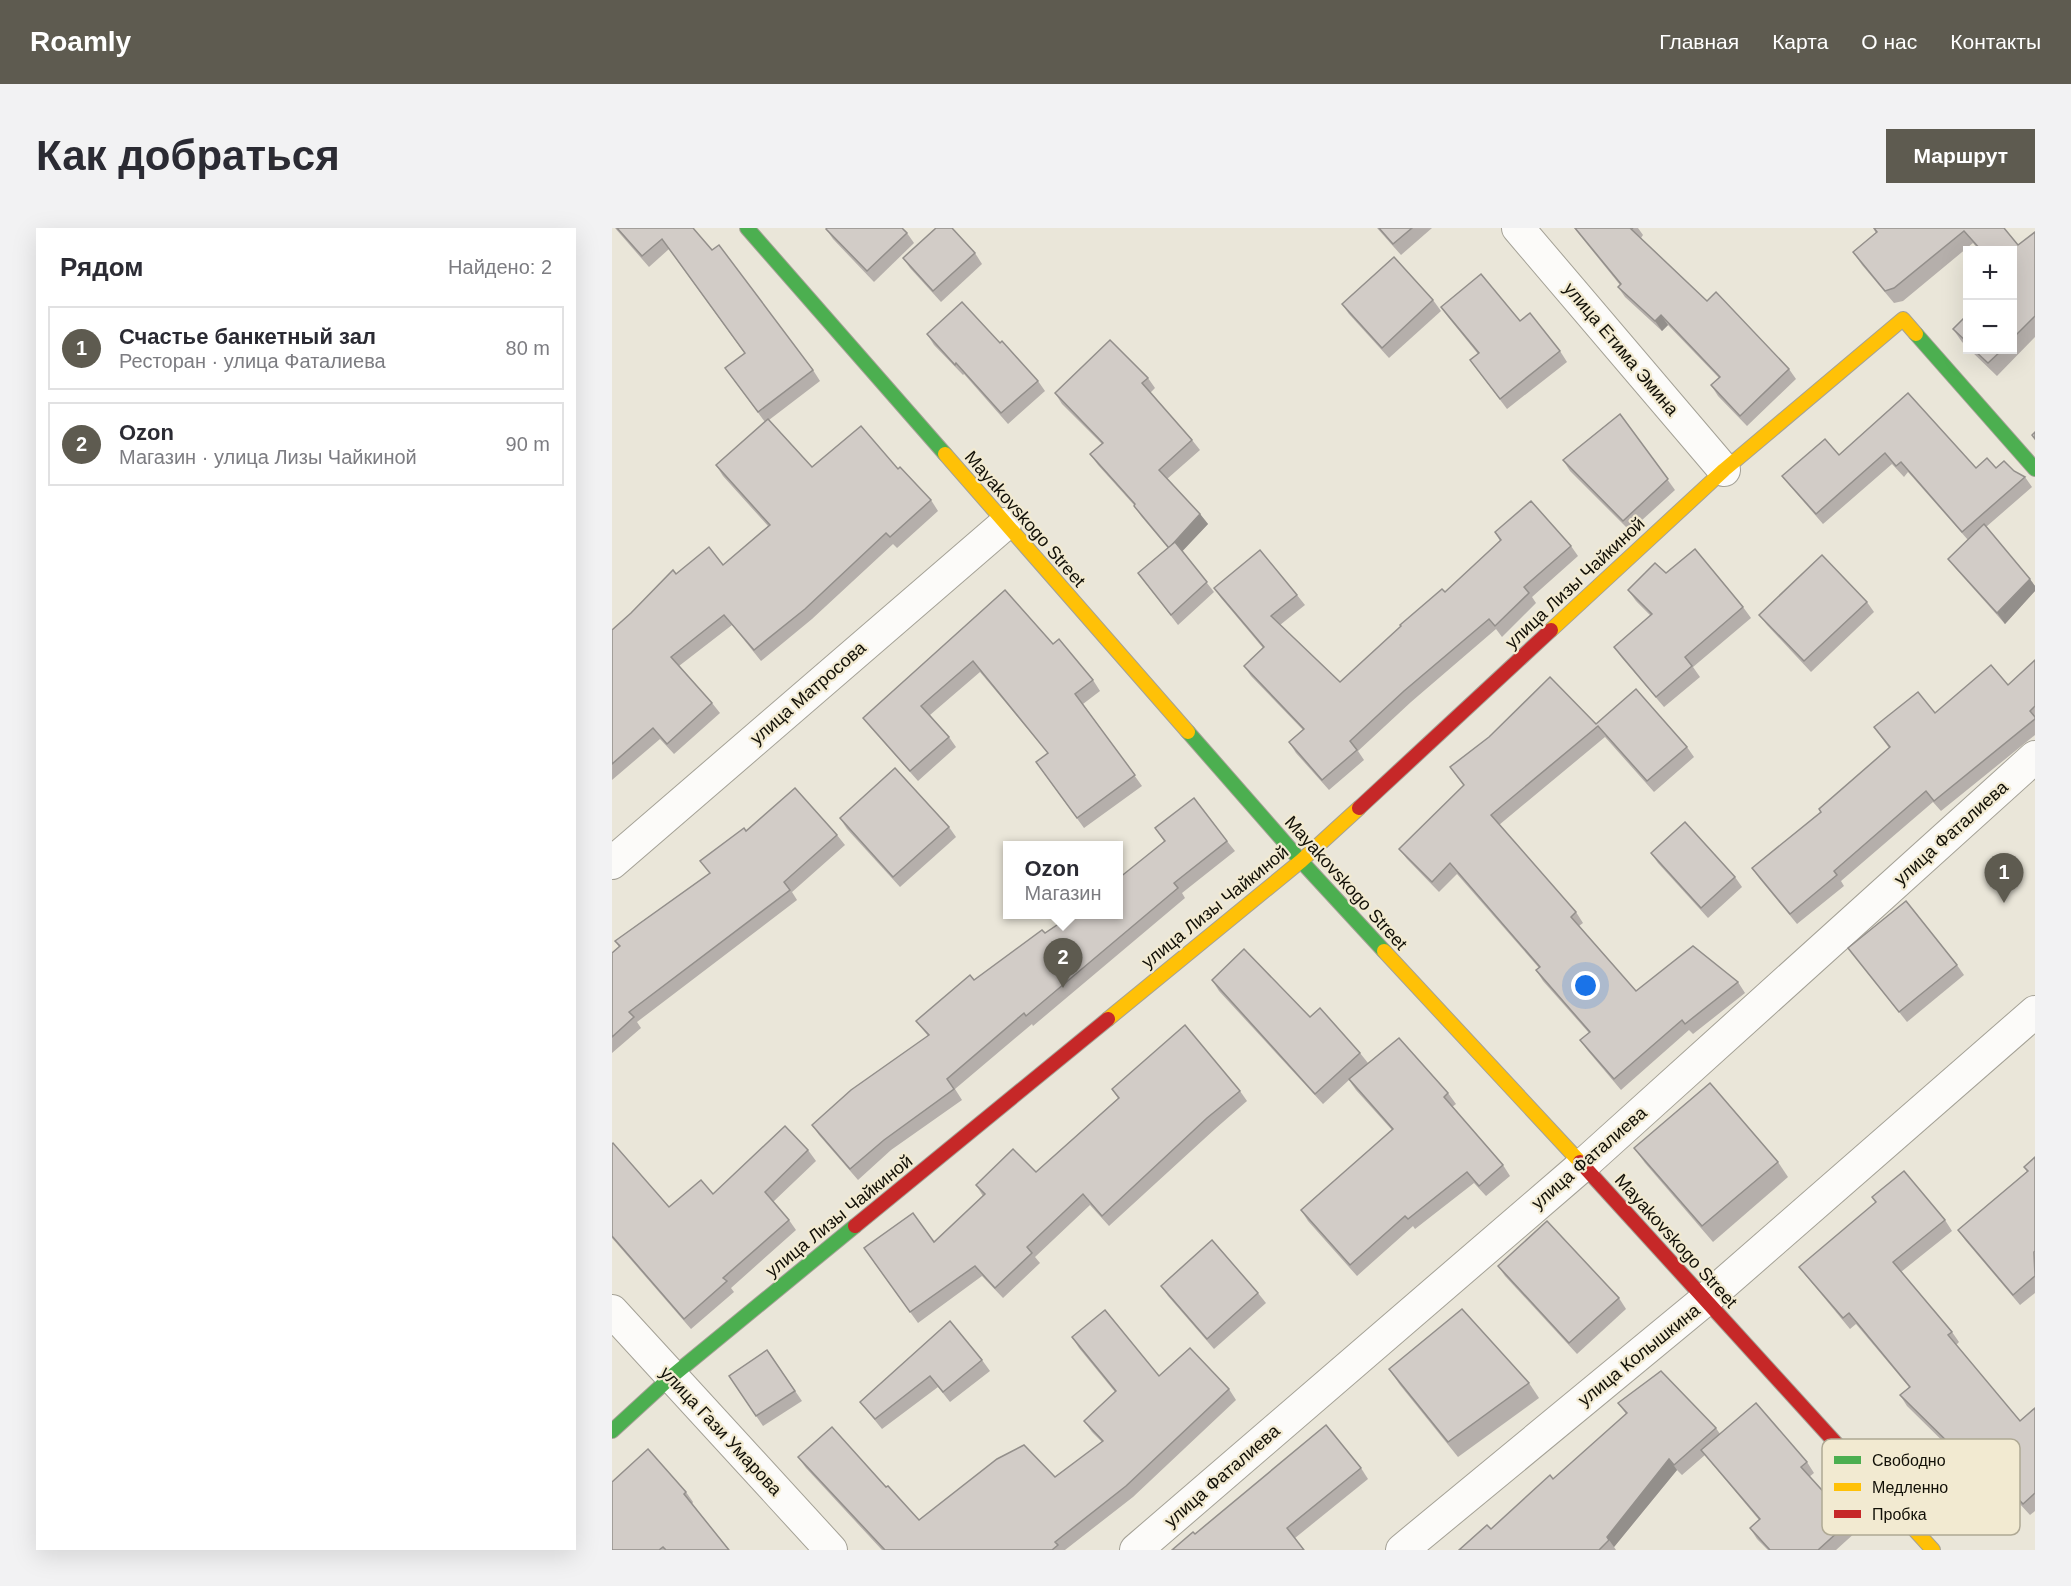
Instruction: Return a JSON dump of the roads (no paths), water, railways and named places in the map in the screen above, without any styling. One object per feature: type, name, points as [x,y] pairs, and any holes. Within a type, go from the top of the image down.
[{"type":"street","name":"Mayakovskogo Street","points":[[747,228],[1301,861],[1583,1165],[1832,1439]]},
{"type":"street","name":"улица Етима Эмина","points":[[1518,228],[1724,470]]},
{"type":"street","name":"улица Лизы Чайкиной","points":[[612,1431],[671,1377],[1301,861],[1724,470],[1903,319],[2035,469]]},
{"type":"street","name":"улица Матросова","points":[[612,863],[1005,524]]},
{"type":"street","name":"улица Фаталиева","points":[[1136,1550],[1583,1165],[2035,757]]},
{"type":"street","name":"улица Колышкина","points":[[1402,1550],[1705,1300],[2035,1012]]},
{"type":"street","name":"улица Гази Умарова","points":[[612,1311],[831,1550]]},
{"type":"street","name":"Mayakovskogo Street","points":[[1919,1535],[1933,1550]]},
{"type":"place","name":"Счастье банкетный зал","points":[[2004,903]]},
{"type":"place","name":"Ozon","points":[[1063,988]]}]
